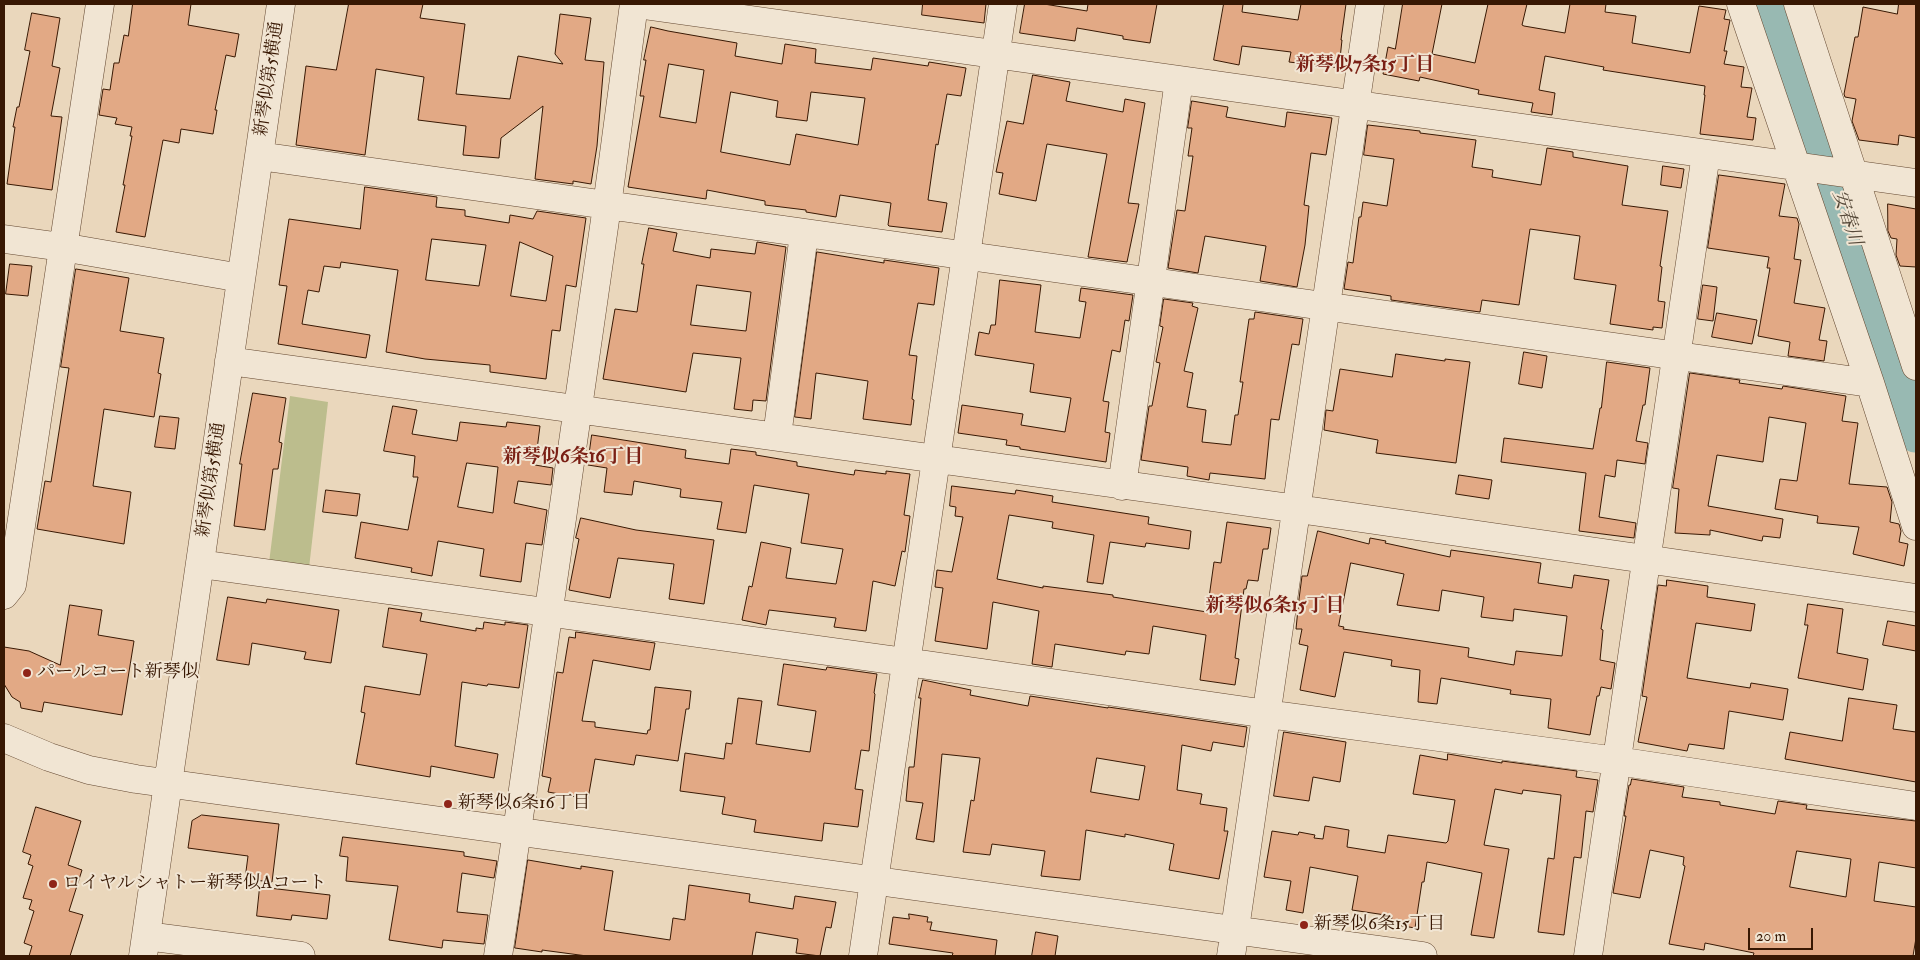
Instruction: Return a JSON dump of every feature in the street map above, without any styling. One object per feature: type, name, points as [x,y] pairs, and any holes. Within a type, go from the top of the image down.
[{"type":"street","points":[[4,596],[12,585],[100,4]]},
{"type":"street","name":"新琴似第5横通","points":[[145,946],[280,4]]},
{"type":"street","points":[[498,956],[518,831],[635,4],[1916,183]]},
{"type":"street","points":[[863,956],[1004,4]]},
{"type":"street","points":[[1233,943],[1298,509],[1370,4]]},
{"type":"street","points":[[1741,4],[1805,168],[1870,383],[1916,526]]},
{"type":"street","points":[[1798,4],[1850,173],[1916,366]]},
{"type":"street","points":[[1122,486],[1179,80]]},
{"type":"street","points":[[1588,956],[1706,154]]},
{"type":"street","points":[[259,156],[1870,383]]},
{"type":"street","points":[[777,436],[804,234]]},
{"type":"street","points":[[4,239],[62,247],[241,278]]},
{"type":"street","points":[[229,361],[1298,509],[1916,598]]},
{"type":"street","points":[[200,564],[1267,714],[1617,761],[1916,806]]},
{"type":"street","points":[[4,738],[49,757],[89,770],[136,779],[874,881],[1233,943],[1423,956]]},
{"type":"street","points":[[145,946],[302,956]]},
{"type":"green space","points":[[290,396],[328,402],[309,568],[269,563]]},
{"type":"building","points":[[133,4],[191,4],[188,25],[239,34],[235,57],[226,55],[215,110],[217,110],[213,134],[181,129],[179,143],[163,140],[145,237],[116,232],[125,185],[123,185],[132,127],[115,124],[117,118],[99,115],[103,89],[110,90],[114,63],[119,63],[124,35],[128,36]]},
{"type":"building","points":[[349,4],[423,4],[420,18],[465,24],[456,94],[510,99],[518,56],[563,64],[555,54],[560,14],[591,18],[585,60],[604,62],[597,146],[591,184],[573,181],[573,184],[535,179],[543,106],[501,138],[499,158],[463,155],[466,126],[418,120],[424,77],[376,69],[365,155],[296,145],[306,66],[336,70]]},
{"type":"building","points":[[923,4],[986,4],[984,23],[922,15]]},
{"type":"building","points":[[1025,4],[1044,4],[1087,11],[1088,4],[1157,4],[1150,43],[1123,39],[1123,36],[1077,28],[1075,41],[1020,33]]},
{"type":"building","points":[[1224,4],[1243,4],[1242,12],[1298,20],[1301,4],[1346,4],[1339,68],[1289,62],[1291,52],[1242,46],[1239,65],[1214,60]]},
{"type":"building","points":[[1403,4],[1442,4],[1432,54],[1475,63],[1488,4],[1527,4],[1522,25],[1565,33],[1570,4],[1606,4],[1605,12],[1636,16],[1632,43],[1690,53],[1699,6],[1726,10],[1724,19],[1730,20],[1724,51],[1727,51],[1724,64],[1744,67],[1741,87],[1752,88],[1747,117],[1756,118],[1753,140],[1700,134],[1705,86],[1603,70],[1604,67],[1545,56],[1539,90],[1555,93],[1552,115],[1531,112],[1533,103],[1478,94],[1479,90],[1420,77],[1419,81],[1383,74],[1388,47],[1395,49]]},
{"type":"building","points":[[1899,4],[1916,4],[1916,138],[1899,135],[1898,145],[1859,140],[1852,121],[1856,99],[1845,97],[1844,94],[1855,37],[1858,37],[1863,7],[1897,14]]},
{"type":"building","points":[[32,13],[60,18],[52,66],[60,68],[51,116],[62,117],[52,190],[7,184],[15,127],[13,127],[30,51],[25,50]]},
{"type":"building","points":[[651,27],[737,43],[735,56],[782,64],[785,44],[816,49],[815,63],[871,70],[873,58],[928,66],[929,62],[966,68],[961,96],[947,94],[938,145],[936,144],[928,200],[947,203],[942,232],[889,226],[891,203],[840,195],[836,217],[806,212],[806,210],[765,205],[765,201],[707,190],[706,199],[628,187],[644,96],[640,96],[646,60],[644,60]],"holes":[[[669,64],[704,70],[696,123],[660,117]],[[731,92],[778,101],[776,117],[807,121],[811,92],[865,98],[858,145],[796,134],[790,165],[721,152]]]},
{"type":"building","points":[[1033,75],[1070,82],[1066,101],[1123,112],[1125,99],[1145,103],[1128,203],[1139,204],[1127,262],[1088,257],[1107,154],[1047,144],[1036,201],[999,194],[1003,173],[996,172],[1007,121],[1023,124]]},
{"type":"building","points":[[1192,101],[1228,107],[1226,117],[1285,127],[1287,112],[1332,118],[1326,155],[1311,153],[1304,205],[1309,206],[1305,245],[1297,287],[1260,281],[1266,246],[1205,236],[1198,273],[1168,268],[1177,210],[1185,211],[1193,156],[1188,156],[1192,128],[1188,128]]},
{"type":"building","points":[[1368,125],[1476,140],[1472,167],[1493,170],[1492,177],[1541,185],[1547,148],[1573,152],[1573,157],[1628,166],[1622,205],[1668,211],[1660,266],[1662,267],[1658,301],[1665,302],[1662,328],[1653,327],[1653,330],[1610,324],[1616,285],[1574,279],[1580,236],[1530,229],[1519,305],[1482,300],[1480,312],[1391,300],[1391,296],[1344,289],[1348,262],[1353,263],[1359,217],[1361,217],[1363,202],[1387,206],[1394,159],[1364,155]]},
{"type":"building","points":[[1663,166],[1684,169],[1681,188],[1661,185]]},
{"type":"building","points":[[1719,175],[1785,184],[1779,216],[1797,218],[1799,224],[1794,259],[1801,260],[1794,303],[1825,308],[1819,340],[1827,341],[1824,361],[1788,356],[1790,342],[1758,336],[1770,268],[1767,268],[1769,257],[1708,248]]},
{"type":"building","points":[[365,187],[437,197],[436,207],[465,210],[465,216],[509,223],[510,215],[533,219],[537,211],[586,218],[576,287],[566,285],[560,331],[552,330],[546,379],[490,372],[490,365],[425,359],[386,352],[398,270],[341,262],[340,268],[324,266],[319,292],[308,290],[302,324],[370,335],[366,358],[278,344],[287,286],[279,285],[289,219],[360,229]],"holes":[[[432,239],[486,245],[479,286],[426,280]],[[520,242],[553,256],[546,301],[511,296]]]},
{"type":"building","points":[[1888,204],[1916,209],[1916,267],[1900,266],[1896,255],[1897,239],[1891,238],[1888,231]]},
{"type":"building","points":[[649,228],[677,233],[673,251],[710,258],[711,249],[755,254],[757,242],[786,247],[766,401],[753,400],[752,411],[734,409],[741,358],[693,353],[686,392],[603,379],[615,309],[637,312],[644,264],[642,264]],"holes":[[[697,285],[751,292],[746,331],[691,325]]]},
{"type":"building","points":[[817,252],[884,263],[884,260],[939,268],[934,305],[918,303],[909,355],[917,356],[911,425],[863,419],[868,381],[816,373],[811,419],[795,417]]},
{"type":"building","points":[[10,264],[32,266],[28,296],[6,294]]},
{"type":"building","points":[[76,269],[129,278],[120,331],[164,338],[158,373],[161,374],[154,417],[104,409],[93,486],[131,492],[124,544],[37,529],[45,481],[51,482],[69,368],[61,367]]},
{"type":"building","points":[[1000,280],[1041,285],[1035,332],[1080,338],[1086,302],[1079,301],[1081,288],[1133,295],[1129,321],[1125,320],[1120,352],[1112,350],[1103,401],[1109,402],[1105,432],[1110,433],[1106,462],[1020,449],[1020,447],[1006,445],[1007,440],[958,433],[962,405],[1023,414],[1021,425],[1065,432],[1071,398],[1030,392],[1034,364],[975,355],[979,332],[989,334],[991,325],[995,325]]},
{"type":"building","points":[[1703,285],[1717,287],[1713,321],[1698,319]]},
{"type":"building","points":[[1164,299],[1193,303],[1192,306],[1198,308],[1184,371],[1193,373],[1187,407],[1206,410],[1202,442],[1231,445],[1235,415],[1238,415],[1243,382],[1240,382],[1249,319],[1254,319],[1255,312],[1303,319],[1299,345],[1292,344],[1279,420],[1271,419],[1265,479],[1210,473],[1209,480],[1187,476],[1188,467],[1141,460],[1149,406],[1152,406],[1160,363],[1156,362],[1163,327],[1160,326]]},
{"type":"building","points":[[1717,313],[1757,320],[1752,344],[1712,337]]},
{"type":"building","points":[[1524,352],[1547,356],[1542,388],[1519,384]]},
{"type":"building","points":[[1396,354],[1445,361],[1445,359],[1470,362],[1456,463],[1376,453],[1378,440],[1324,430],[1326,410],[1333,411],[1340,369],[1392,377]]},
{"type":"building","points":[[1607,362],[1650,368],[1645,405],[1643,405],[1636,441],[1648,443],[1645,464],[1617,460],[1615,477],[1605,475],[1599,517],[1636,523],[1634,538],[1579,531],[1586,473],[1501,462],[1504,438],[1593,449]]},
{"type":"building","points":[[1690,373],[1740,380],[1739,383],[1782,389],[1783,386],[1846,396],[1842,421],[1858,423],[1849,484],[1887,487],[1892,502],[1890,522],[1899,524],[1901,531],[1899,542],[1908,544],[1904,566],[1853,554],[1859,527],[1817,523],[1818,516],[1775,509],[1780,479],[1797,481],[1806,423],[1769,417],[1763,462],[1717,455],[1708,506],[1783,519],[1780,538],[1763,536],[1762,541],[1710,530],[1710,535],[1675,533],[1679,489],[1673,488]]},
{"type":"building","points":[[253,393],[286,398],[279,442],[282,443],[278,469],[273,469],[265,530],[234,526],[242,464],[240,464]]},
{"type":"building","points":[[393,406],[417,410],[412,434],[457,441],[460,422],[506,427],[507,422],[540,426],[535,465],[553,468],[551,485],[518,481],[514,503],[547,510],[542,545],[526,543],[521,582],[480,576],[484,549],[438,541],[432,576],[411,572],[412,568],[355,558],[361,522],[408,530],[418,477],[413,477],[415,456],[384,451]],"holes":[[[467,463],[498,467],[493,513],[458,507]]]},
{"type":"building","points":[[160,416],[179,418],[175,449],[155,447]]},
{"type":"building","points":[[592,435],[686,450],[685,458],[729,464],[731,449],[756,452],[756,455],[797,462],[797,466],[854,475],[855,470],[886,474],[886,471],[910,474],[904,515],[910,516],[905,552],[902,551],[895,586],[873,581],[866,631],[834,627],[836,618],[769,610],[766,625],[742,620],[749,586],[752,587],[761,542],[791,548],[786,578],[836,584],[843,549],[801,543],[809,494],[754,485],[746,533],[717,529],[722,502],[680,497],[681,489],[634,481],[632,495],[604,492],[607,468],[588,465]]},
{"type":"building","points":[[1459,475],[1492,480],[1489,499],[1456,494]]},
{"type":"building","points":[[952,486],[1015,494],[1016,490],[1053,496],[1052,502],[1149,517],[1148,524],[1191,531],[1189,549],[1146,543],[1145,547],[1110,542],[1103,584],[1087,582],[1094,535],[1052,528],[1053,522],[1009,515],[997,579],[1043,588],[1043,586],[1113,595],[1113,597],[1207,612],[1214,562],[1221,563],[1227,522],[1271,528],[1268,549],[1263,549],[1258,581],[1248,580],[1246,589],[1244,589],[1235,658],[1239,659],[1235,685],[1200,680],[1206,635],[1153,626],[1149,654],[1126,651],[1125,655],[1055,644],[1052,667],[1032,664],[1039,611],[993,602],[987,649],[935,641],[943,588],[935,587],[937,570],[952,572],[963,517],[955,516],[956,507],[950,506]]},
{"type":"building","points":[[326,490],[360,494],[357,516],[323,512]]},
{"type":"building","points":[[581,518],[636,530],[714,540],[704,604],[669,599],[674,564],[618,558],[610,598],[569,590],[579,539],[576,538]]},
{"type":"building","points":[[1318,531],[1369,544],[1370,538],[1386,541],[1385,543],[1450,557],[1451,550],[1541,563],[1538,583],[1572,588],[1574,575],[1609,580],[1601,629],[1603,630],[1600,660],[1615,663],[1611,689],[1601,687],[1599,696],[1597,696],[1590,735],[1548,728],[1551,699],[1510,694],[1511,690],[1441,678],[1437,704],[1418,702],[1420,670],[1391,666],[1392,660],[1344,652],[1335,697],[1300,690],[1308,646],[1299,644],[1302,629],[1296,629],[1302,576],[1307,576]],"holes":[[[1351,563],[1404,574],[1397,605],[1439,611],[1442,590],[1484,597],[1481,617],[1513,621],[1514,609],[1567,616],[1562,656],[1516,651],[1514,665],[1468,657],[1469,648],[1343,629],[1344,627],[1339,626]]]},
{"type":"building","points":[[1667,580],[1708,586],[1707,597],[1755,604],[1751,631],[1696,623],[1687,678],[1750,688],[1751,683],[1788,689],[1783,720],[1729,711],[1724,749],[1689,744],[1687,751],[1638,742],[1647,697],[1642,696],[1658,585],[1666,586]]},
{"type":"building","points":[[228,597],[266,603],[267,599],[339,610],[331,663],[304,659],[306,652],[252,643],[249,665],[217,660]]},
{"type":"building","points":[[1808,604],[1843,609],[1837,653],[1868,659],[1863,690],[1798,678],[1808,625],[1805,625]]},
{"type":"building","points":[[70,605],[102,610],[98,635],[134,641],[122,715],[44,702],[42,712],[21,708],[20,702],[12,697],[4,684],[4,647],[29,651],[60,665]]},
{"type":"building","points":[[389,608],[422,613],[420,621],[476,631],[476,628],[483,629],[484,622],[505,625],[505,622],[528,625],[519,688],[462,682],[455,746],[498,754],[494,778],[431,766],[430,777],[356,764],[365,713],[361,712],[365,686],[420,695],[427,654],[383,647]]},
{"type":"building","points":[[1888,621],[1916,626],[1916,651],[1883,645]]},
{"type":"building","points":[[576,632],[655,643],[650,670],[593,660],[582,721],[595,722],[595,727],[647,734],[648,730],[650,730],[655,687],[691,691],[689,709],[686,709],[678,761],[636,755],[634,765],[595,759],[588,799],[548,792],[551,778],[542,776],[557,672],[563,673],[569,637],[575,638]]},
{"type":"building","points":[[784,664],[826,670],[827,667],[877,674],[869,751],[861,750],[855,789],[863,790],[858,827],[824,823],[822,841],[754,832],[756,820],[722,814],[725,797],[680,791],[685,753],[724,759],[726,743],[732,744],[738,698],[762,701],[756,744],[810,752],[816,711],[778,705]]},
{"type":"building","points":[[923,680],[971,690],[970,695],[1028,706],[1030,696],[1247,727],[1244,747],[1213,742],[1211,751],[1182,745],[1177,790],[1202,794],[1200,804],[1227,808],[1224,831],[1228,831],[1219,879],[1169,870],[1174,844],[1125,834],[1125,837],[1086,830],[1080,880],[1041,876],[1045,851],[992,844],[990,855],[963,852],[971,800],[974,801],[980,758],[942,754],[934,842],[916,839],[923,803],[906,801],[909,767],[914,767],[921,698],[919,698]],"holes":[[[1097,758],[1145,766],[1139,800],[1091,792]]]},
{"type":"building","points":[[1849,698],[1897,705],[1893,729],[1916,732],[1916,782],[1785,759],[1790,732],[1842,741]]},
{"type":"building","points":[[1284,732],[1346,742],[1340,782],[1313,777],[1309,801],[1274,796]]},
{"type":"building","points":[[1448,754],[1502,763],[1502,761],[1577,771],[1576,777],[1598,780],[1593,812],[1586,811],[1581,858],[1574,857],[1564,935],[1538,932],[1548,858],[1554,859],[1561,795],[1523,790],[1522,794],[1495,789],[1484,845],[1509,849],[1494,938],[1471,935],[1482,873],[1427,862],[1415,928],[1391,924],[1392,916],[1352,910],[1358,876],[1310,867],[1303,913],[1286,910],[1291,881],[1264,877],[1272,831],[1298,835],[1299,832],[1315,835],[1314,838],[1323,839],[1325,826],[1349,830],[1347,847],[1385,853],[1388,835],[1446,843],[1448,841],[1455,800],[1413,794],[1420,755],[1447,760]]},
{"type":"building","points":[[1632,779],[1684,787],[1682,797],[1720,802],[1720,805],[1775,814],[1778,801],[1807,805],[1806,809],[1916,821],[1916,868],[1879,862],[1874,901],[1916,907],[1916,938],[1913,956],[1753,956],[1754,953],[1705,943],[1704,950],[1669,944],[1685,866],[1683,865],[1684,857],[1650,850],[1640,898],[1613,893]],"holes":[[[1797,851],[1851,859],[1846,897],[1790,887]]]},
{"type":"building","name":"ロイヤルシャトー新琴似Aコート","points":[[36,807],[81,821],[68,865],[82,870],[69,911],[83,915],[70,956],[29,956],[32,946],[24,943],[34,911],[29,909],[32,900],[23,898],[33,866],[28,864],[31,855],[23,852]]},
{"type":"building","points":[[202,815],[279,824],[272,882],[245,879],[248,856],[188,848],[192,821]]},
{"type":"building","points":[[343,837],[464,852],[464,856],[497,861],[494,878],[462,873],[457,912],[488,915],[484,944],[443,940],[442,948],[389,940],[398,886],[346,881],[348,857],[340,856]]},
{"type":"building","points":[[528,860],[581,869],[581,866],[613,871],[604,930],[670,940],[673,918],[685,920],[689,885],[750,894],[749,902],[793,909],[795,896],[836,902],[831,928],[826,927],[820,956],[796,953],[798,939],[756,932],[752,956],[587,956],[542,950],[542,952],[515,948]]},
{"type":"building","points":[[260,887],[330,895],[327,919],[292,915],[291,920],[257,916]]},
{"type":"building","points":[[909,914],[928,917],[927,922],[932,922],[930,930],[997,940],[995,956],[952,956],[953,953],[889,944],[893,917],[909,919]]},
{"type":"building","points":[[1036,932],[1058,936],[1055,956],[1032,956]]},
{"type":"waterway","name":"安春川","points":[[1775,4],[1916,433]]},
{"type":"place","name":"パールコート新琴似","points":[[27,673]]},
{"type":"place","name":"新琴似6条16丁目","points":[[448,804]]},
{"type":"place","name":"ロイヤルシャトー新琴似Aコート","points":[[53,884]]},
{"type":"place","name":"新琴似6条15丁目","points":[[1304,925]]},
{"type":"district","name":"新琴似7条15丁目","points":[[1365,66]]},
{"type":"district","name":"新琴似6条16丁目","points":[[573,458]]},
{"type":"district","name":"新琴似6条15丁目","points":[[1275,607]]}]
